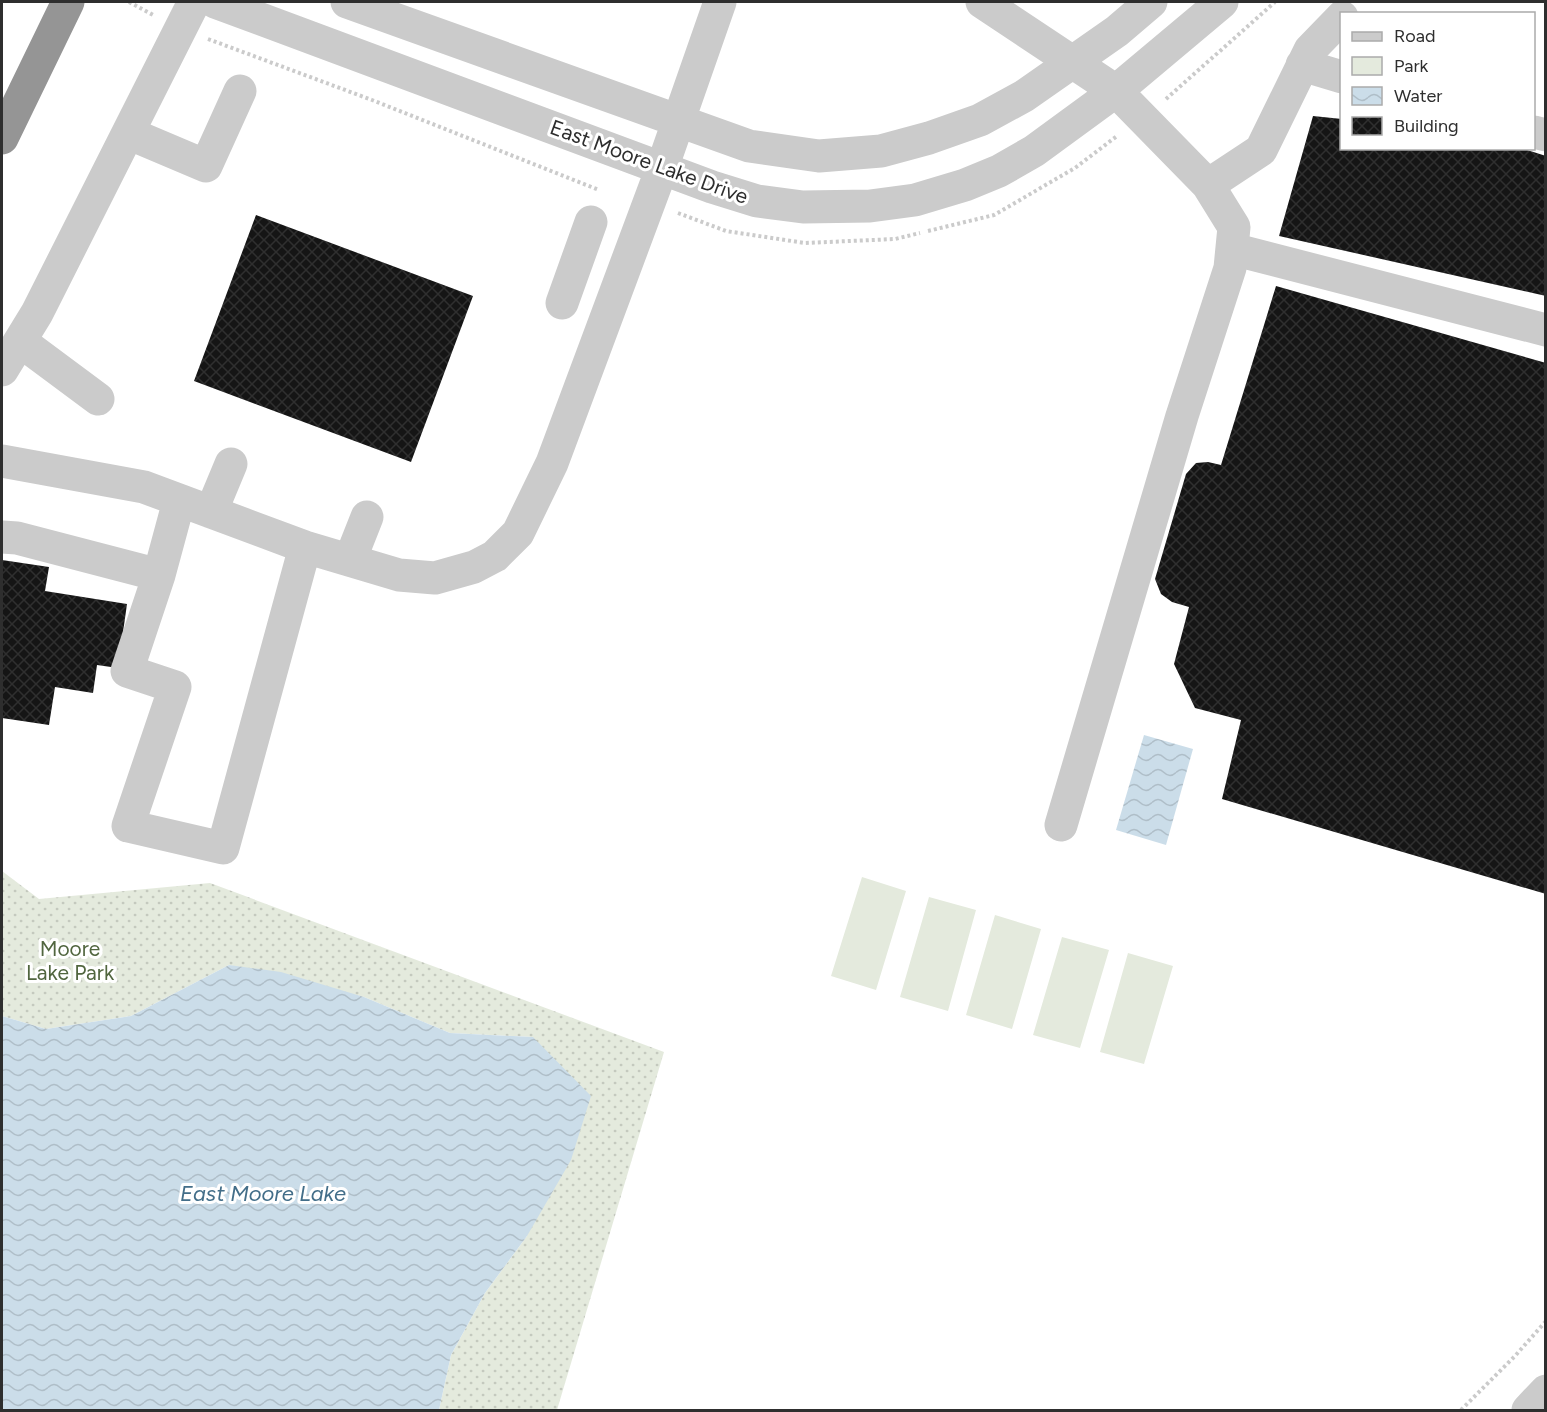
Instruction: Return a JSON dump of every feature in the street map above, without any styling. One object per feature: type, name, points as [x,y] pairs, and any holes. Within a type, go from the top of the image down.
[{"type":"highway","points":[[2,138],[68,2]]},
{"type":"street","points":[[2,370],[37,313],[194,2]]},
{"type":"street","name":"East Moore Lake Drive","points":[[214,2],[712,187],[757,201],[803,207],[870,206],[915,200],[965,185],[999,171],[1034,152],[1116,91],[1222,2]]},
{"type":"street","points":[[347,2],[749,146],[819,156],[881,151],[930,138],[980,120],[1024,96],[1117,30],[1151,2]]},
{"type":"street","points":[[2,461],[144,488],[305,547],[399,575],[435,578],[474,567],[495,556],[518,533],[552,463],[662,168],[720,2]]},
{"type":"street","points":[[990,4],[1116,91],[1208,185],[1234,227],[1230,268],[1182,416],[1061,825]]},
{"type":"street","points":[[1208,185],[1261,150],[1310,50],[1340,18]]},
{"type":"street","points":[[1302,65],[1340,76]]},
{"type":"street","points":[[128,133],[206,166],[240,91]]},
{"type":"street","points":[[591,222],[549,298],[606,318]]},
{"type":"street","points":[[1232,249],[1545,330]]},
{"type":"street","points":[[20,341],[98,399]]},
{"type":"street","points":[[211,512],[231,464]]},
{"type":"street","points":[[179,501],[159,574],[127,670],[175,687],[128,826],[223,848],[305,547]]},
{"type":"street","points":[[350,561],[367,516]]},
{"type":"street","points":[[2,537],[17,538],[159,574]]},
{"type":"street","points":[[1528,1410],[1545,1391]]},
{"type":"path","points":[[1461,1410],[1515,1356],[1545,1321]]},
{"type":"green space","name":"Moore Lake Park","points":[[2,871],[39,899],[210,883],[664,1052],[557,1410],[439,1410],[451,1355],[485,1293],[527,1236],[533,1037],[450,1033],[364,997],[229,965],[131,1016],[46,1029],[2,1016]]},
{"type":"green space","points":[[862,877],[906,891],[876,990],[831,976]]},
{"type":"green space","points":[[929,897],[976,910],[948,1011],[900,997]]},
{"type":"green space","points":[[995,915],[1041,929],[1012,1029],[966,1015]]},
{"type":"green space","points":[[1062,937],[1109,950],[1080,1048],[1033,1035]]},
{"type":"green space","points":[[1128,953],[1173,966],[1144,1064],[1100,1052]]},
{"type":"water","points":[[1144,735],[1193,749],[1166,845],[1116,830]]},
{"type":"water","name":"East Moore Lake","points":[[229,965],[281,972],[364,997],[450,1033],[533,1037],[591,1096],[571,1160],[527,1236],[485,1293],[451,1355],[439,1410],[2,1410],[2,1016],[46,1029],[131,1016]]},
{"type":"building","points":[[1313,116],[1340,119],[1340,150],[1527,150],[1546,156],[1546,296],[1279,236]]},
{"type":"building","points":[[256,215],[473,296],[411,462],[194,381]]},
{"type":"building","points":[[1276,286],[1546,363],[1546,894],[1222,799],[1241,720],[1195,708],[1174,664],[1189,607],[1172,602],[1161,594],[1155,579],[1186,474],[1196,463],[1208,462],[1221,465]]},
{"type":"building","points":[[2,560],[49,567],[45,591],[127,604],[118,668],[97,665],[93,693],[55,687],[49,725],[2,718]]}]
